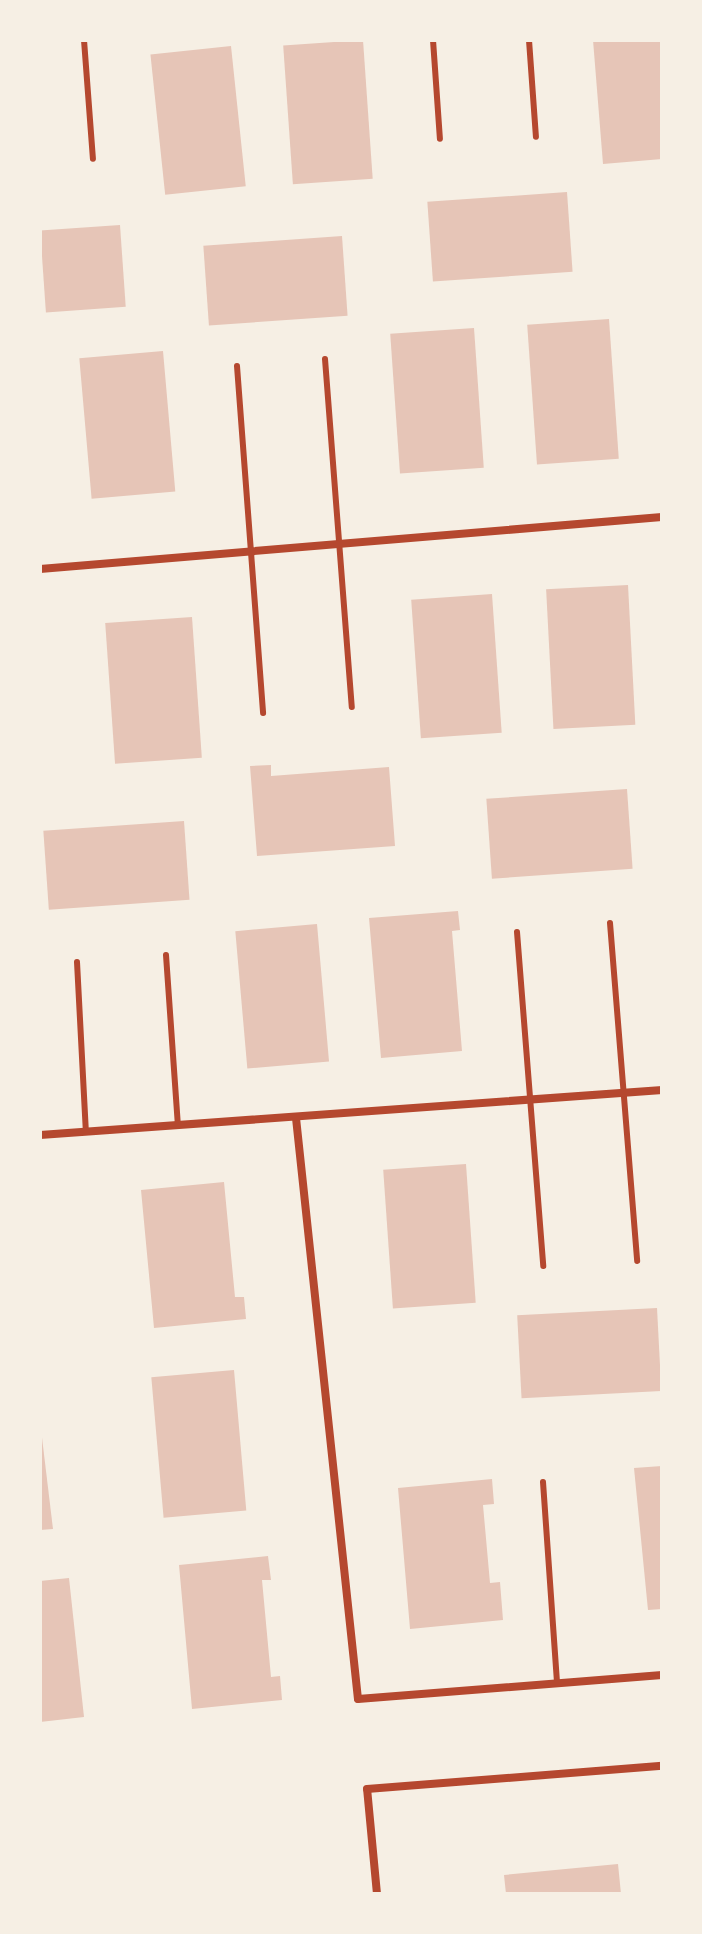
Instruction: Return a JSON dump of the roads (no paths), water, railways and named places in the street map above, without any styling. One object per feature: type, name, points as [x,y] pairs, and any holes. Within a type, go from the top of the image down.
[{"type":"street","points":[[40,569],[662,517]]},
{"type":"street","points":[[40,1135],[662,1090]]},
{"type":"street","points":[[296,1118],[358,1699],[662,1675]]},
{"type":"street","points":[[377,1894],[367,1789],[662,1766]]},
{"type":"lane","points":[[84,40],[93,159]]},
{"type":"lane","points":[[433,40],[440,139]]},
{"type":"lane","points":[[529,40],[536,137]]},
{"type":"lane","points":[[325,359],[352,707]]},
{"type":"lane","points":[[237,366],[263,713]]},
{"type":"lane","points":[[610,923],[637,1261]]},
{"type":"lane","points":[[517,932],[543,1266]]},
{"type":"lane","points":[[166,955],[178,1126]]},
{"type":"lane","points":[[77,962],[86,1132]]},
{"type":"lane","points":[[543,1482],[557,1683]]}]
